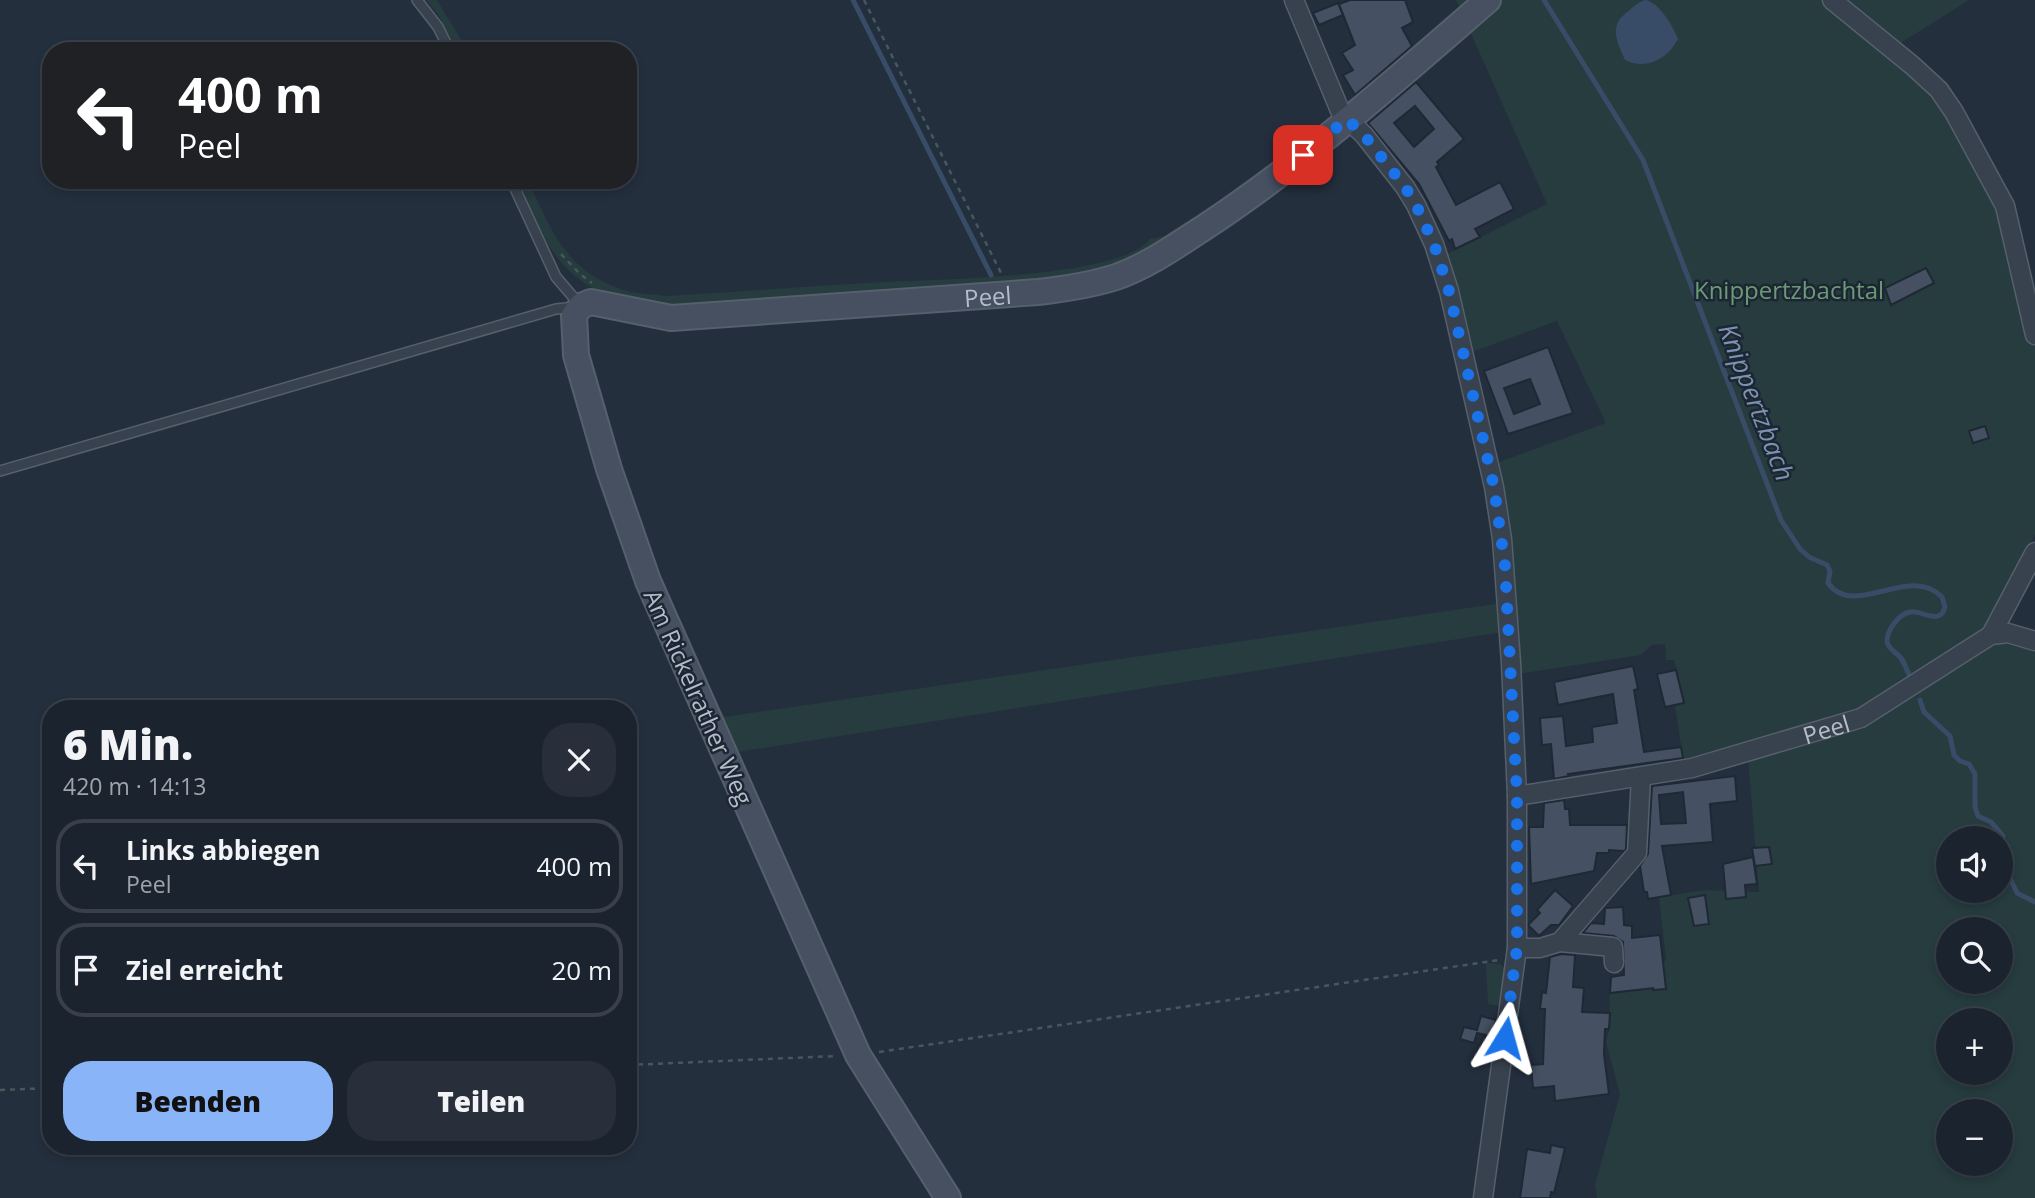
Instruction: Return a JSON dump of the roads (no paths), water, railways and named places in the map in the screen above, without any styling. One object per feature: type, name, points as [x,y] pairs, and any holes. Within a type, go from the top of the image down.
[{"type":"street","points":[[1294,0],[1341,113],[1364,135],[1416,205],[1434,244],[1449,291],[1494,487],[1502,539],[1511,663],[1517,796],[1517,953],[1483,1198]]},
{"type":"street","name":"Peel","points":[[581,306],[596,302],[671,318],[1011,294],[1077,287],[1118,276],[1159,257],[1241,203],[1347,119],[1488,0]]},
{"type":"street","points":[[1832,0],[1940,90],[1954,112],[2005,206],[2035,335]]},
{"type":"street","name":"Am Rickelrather Weg","points":[[581,306],[573,321],[576,355],[609,468],[648,581],[858,1055],[948,1198]]},
{"type":"street","points":[[1991,635],[2035,552]]},
{"type":"street","points":[[1991,635],[2008,633],[2035,641]]},
{"type":"street","name":"Peel","points":[[1517,796],[1692,768],[1861,718],[1991,635]]},
{"type":"street","points":[[1560,942],[1637,853],[1640,777]]},
{"type":"street","points":[[1517,953],[1560,942],[1614,947],[1614,962]]},
{"type":"lane","points":[[417,0],[438,27],[446,42]]},
{"type":"lane","points":[[515,189],[556,276],[581,306]]},
{"type":"lane","points":[[0,471],[556,309],[581,306]]},
{"type":"water","points":[[1645,0],[1660,10],[1678,39],[1662,58],[1648,63],[1633,63],[1625,60],[1617,41],[1617,24]]},
{"type":"waterway","points":[[853,0],[991,275]]},
{"type":"waterway","name":"Knippertzbach","points":[[1544,0],[1643,160],[1781,520],[1800,549],[1809,557],[1827,565],[1830,571],[1828,583],[1839,593],[1867,595],[1914,586],[1929,588],[1942,597],[1945,607],[1943,613],[1935,617],[1906,613],[1889,632],[1887,644],[1901,658],[1911,678]]},
{"type":"waterway","name":"Knippertzbach","points":[[1920,700],[1924,712],[1950,736],[1954,755],[1969,764],[1975,774],[1975,807],[1978,816],[1991,822],[2003,836],[2001,859],[2017,893],[2035,902]]},
{"type":"park label","name":"Knippertzbachtal","points":[[1789,289]]}]
